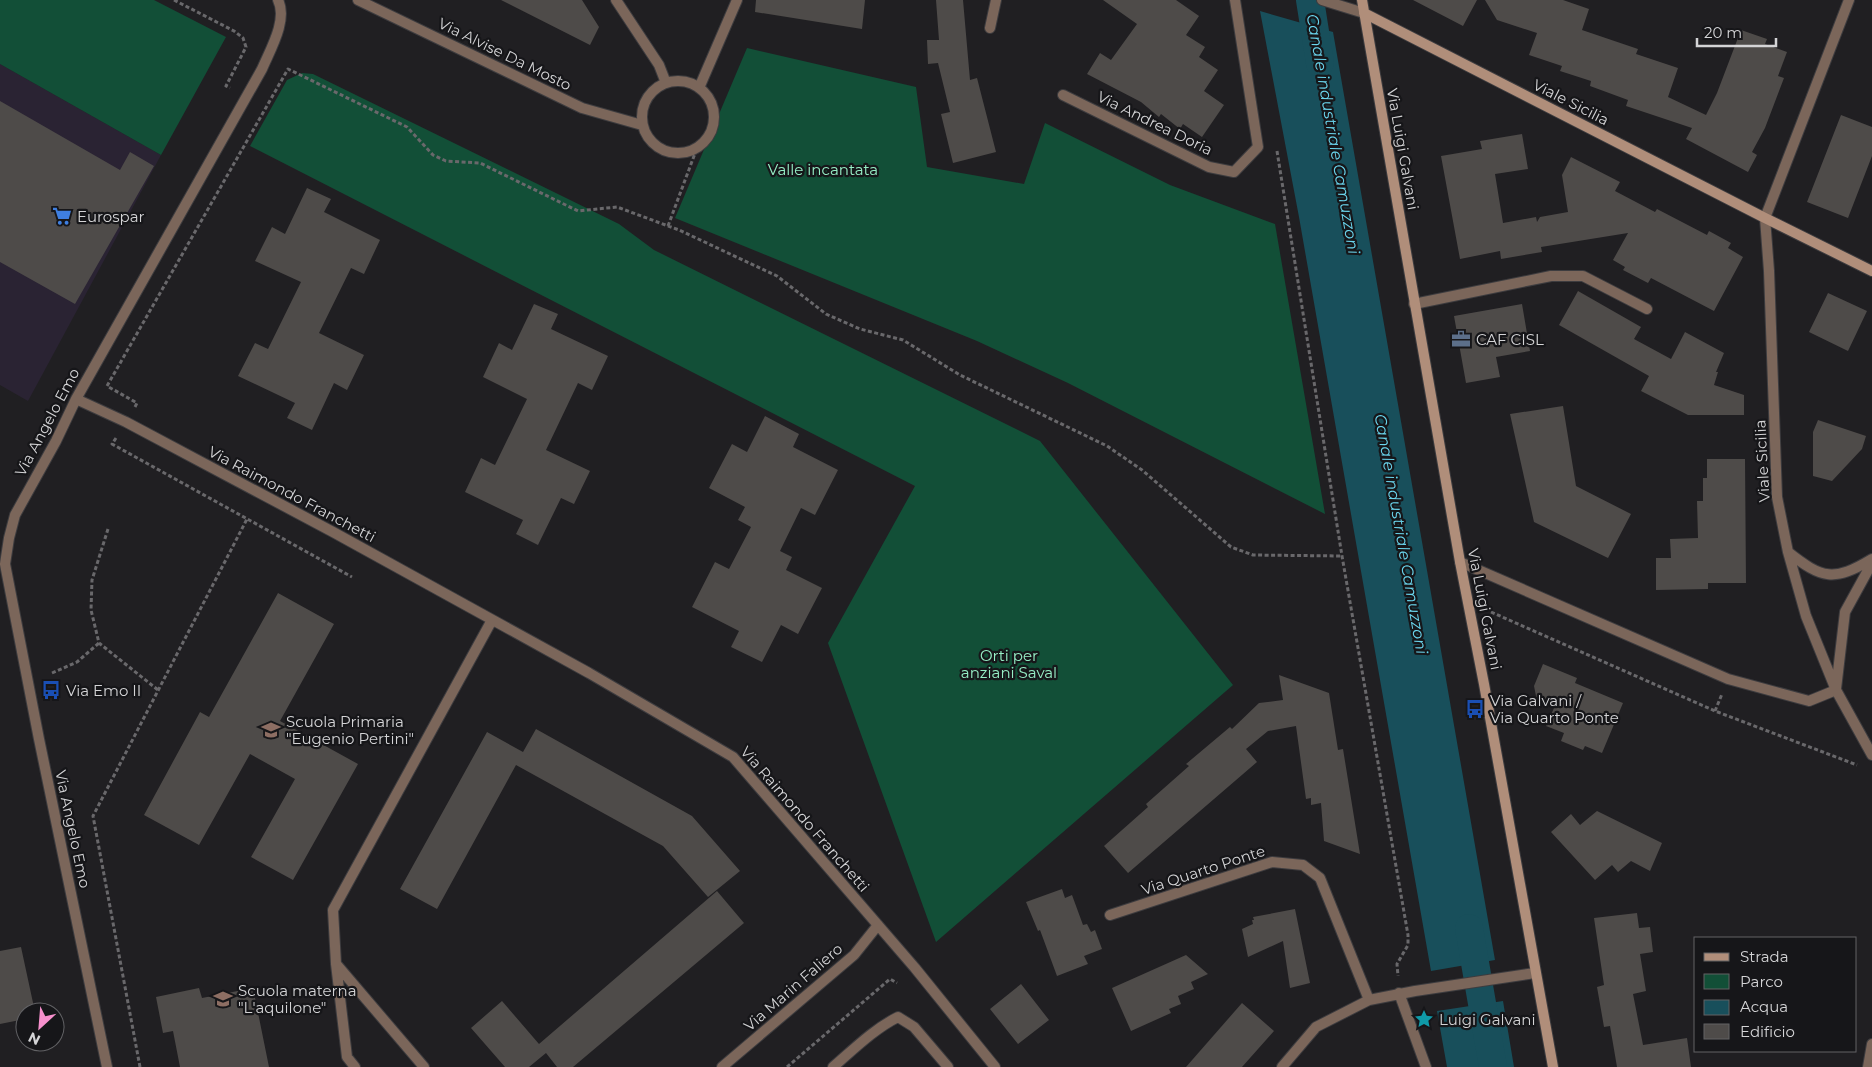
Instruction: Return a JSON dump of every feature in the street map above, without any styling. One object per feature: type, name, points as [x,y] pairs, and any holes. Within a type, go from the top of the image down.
[{"type":"street","name":"Via Angelo Emo","points":[[107,1067],[5,564],[8,538],[15,515],[56,441],[76,399],[247,96],[277,35],[282,8],[278,0]]},
{"type":"street","name":"Via Alvise Da Mosto","points":[[358,0],[582,108],[642,125]]},
{"type":"street","points":[[616,0],[659,65],[666,83]]},
{"type":"street","points":[[699,88],[737,0]]},
{"type":"street","points":[[990,28],[996,0]]},
{"type":"street","name":"Via Andrea Doria","points":[[1063,95],[1209,167],[1234,172],[1258,147],[1235,0]]},
{"type":"street","points":[[1322,0],[1364,13]]},
{"type":"street","name":"Via Luigi Galvani","points":[[1362,0],[1460,562],[1484,684],[1553,1067]]},
{"type":"street","points":[[1765,218],[1849,0]]},
{"type":"street","name":"Viale Sicilia","points":[[1364,13],[1872,271]]},
{"type":"street","points":[[677,81],[688,83],[699,88],[708,98],[714,111],[713,125],[707,138],[698,148],[685,152],[671,152],[658,147],[648,137],[642,125],[644,104],[649,95],[656,88],[666,83],[677,81]]},
{"type":"street","name":"Viale Sicilia","points":[[1765,218],[1769,271],[1777,497],[1788,552],[1806,616],[1836,690],[1872,755]]},
{"type":"street","points":[[1414,304],[1550,276],[1583,276],[1647,309]]},
{"type":"street","name":"Via Raimondo Franchetti","points":[[76,399],[126,422],[324,527],[589,673],[733,757],[915,968],[995,1067]]},
{"type":"street","points":[[1788,552],[1809,569],[1826,575],[1853,571],[1872,559]]},
{"type":"street","points":[[1460,562],[1728,679],[1809,701],[1836,690],[1845,612],[1872,563]]},
{"type":"street","points":[[355,1067],[347,1057],[336,964],[332,910],[492,620]]},
{"type":"street","name":"Via Quarto Ponte","points":[[1110,915],[1272,862],[1303,865],[1320,878],[1369,1000]]},
{"type":"street","name":"Via Marin Faliero","points":[[722,1067],[854,955],[878,925]]},
{"type":"street","points":[[336,964],[424,1067]]},
{"type":"street","points":[[1282,1067],[1316,1027],[1369,1000],[1399,993],[1535,973]]},
{"type":"street","points":[[1399,993],[1426,1067]]},
{"type":"street","points":[[834,1067],[880,1027],[898,1017],[914,1026],[948,1067]]},
{"type":"street","points":[[1868,1067],[1872,1044]]},
{"type":"path","points":[[174,0],[234,31],[243,38],[246,47],[226,86]]},
{"type":"path","points":[[137,403],[107,386],[288,69],[407,127],[433,155],[446,161],[480,163],[578,211],[617,207],[668,226],[777,276],[826,314],[860,329],[903,340],[960,375],[1107,446],[1142,470],[1231,547],[1253,555],[1342,556]]},
{"type":"path","points":[[668,226],[698,148]]},
{"type":"path","points":[[1290,230],[1342,556],[1408,936],[1408,945],[1397,964],[1399,993]]},
{"type":"path","points":[[112,444],[352,577]]},
{"type":"path","points":[[140,1067],[93,816],[247,519]]},
{"type":"path","points":[[108,529],[92,580],[91,610],[99,642],[158,690]]},
{"type":"path","points":[[1491,612],[1715,711],[1848,763],[1864,767]]},
{"type":"path","points":[[52,673],[77,662],[99,642]]},
{"type":"path","points":[[1715,711],[1724,689]]},
{"type":"path","points":[[787,1067],[890,979],[897,983]]},
{"type":"shaded area","points":[[0,64],[161,155],[28,401],[0,385]]},
{"type":"green space","points":[[0,0],[154,0],[226,37],[161,155],[0,64]]},
{"type":"green space","name":"Valle incantata","points":[[747,48],[916,87],[927,167],[1024,184],[1045,123],[1170,185],[1275,224],[1325,514],[1068,383],[977,341],[675,218]]},
{"type":"green space","name":"Orti per anziani Saval","points":[[302,73],[313,74],[619,224],[654,250],[1040,441],[1233,685],[936,942],[828,643],[915,486],[250,146],[287,80]]},
{"type":"water","points":[[1260,11],[1333,32],[1495,960],[1431,971],[1299,217]]},
{"type":"water","points":[[1503,1001],[1514,1067],[1447,1067],[1437,1011]]},
{"type":"building","points":[[501,0],[582,0],[599,27],[590,45]]},
{"type":"building","points":[[756,0],[865,0],[862,29],[755,12]]},
{"type":"building","points":[[936,0],[963,0],[970,80],[977,78],[996,152],[953,163],[941,114],[950,112],[938,63],[928,64],[927,40],[939,40]]},
{"type":"building","points":[[1103,0],[1176,0],[1199,16],[1186,35],[1205,47],[1199,57],[1218,70],[1204,91],[1224,105],[1202,137],[1183,124],[1180,129],[1161,114],[1159,117],[1141,102],[1087,74],[1100,53],[1111,60],[1137,24]]},
{"type":"building","points":[[1413,0],[1477,0],[1463,26]]},
{"type":"building","points":[[1485,0],[1563,0],[1589,9],[1582,30],[1638,49],[1636,54],[1678,68],[1668,97],[1706,115],[1717,93],[1741,30],[1767,39],[1765,44],[1787,52],[1778,76],[1784,78],[1765,128],[1752,152],[1757,155],[1748,172],[1686,139],[1692,128],[1626,106],[1628,100],[1590,86],[1591,81],[1560,71],[1562,66],[1529,55],[1537,33],[1497,20]]},
{"type":"building","name":"Eurospar","points":[[0,101],[120,170],[130,152],[154,166],[75,304],[0,262]]},
{"type":"building","points":[[1841,115],[1872,127],[1872,156],[1848,218],[1807,202]]},
{"type":"building","points":[[1522,134],[1528,169],[1495,174],[1503,223],[1536,217],[1537,222],[1540,217],[1568,212],[1562,175],[1571,157],[1620,182],[1615,191],[1655,212],[1657,209],[1707,235],[1709,231],[1731,243],[1728,248],[1743,257],[1714,311],[1651,278],[1648,283],[1623,270],[1625,267],[1613,260],[1628,233],[1541,247],[1542,252],[1501,259],[1500,251],[1460,259],[1441,156],[1482,149],[1480,141]]},
{"type":"building","points":[[307,188],[331,199],[324,212],[380,240],[364,274],[351,268],[319,333],[364,355],[347,390],[334,383],[312,430],[287,418],[295,403],[238,376],[255,343],[268,349],[301,282],[255,261],[272,227],[285,234]]},
{"type":"building","points":[[1578,291],[1641,327],[1634,339],[1671,359],[1685,332],[1724,353],[1716,372],[1718,372],[1714,385],[1744,395],[1744,415],[1688,415],[1641,391],[1649,376],[1559,325]]},
{"type":"building","points":[[1828,293],[1867,311],[1848,351],[1809,332]]},
{"type":"building","points":[[534,304],[558,314],[551,329],[608,356],[592,390],[578,383],[546,450],[590,471],[574,504],[561,498],[538,545],[516,534],[523,520],[465,492],[481,458],[495,465],[527,399],[483,377],[499,343],[512,350]]},
{"type":"building","points":[[1522,304],[1530,351],[1496,357],[1500,377],[1466,383],[1454,316]]},
{"type":"building","points":[[1563,406],[1576,486],[1631,514],[1608,558],[1534,522],[1510,414]]},
{"type":"building","points":[[765,416],[799,434],[793,447],[838,470],[815,515],[801,508],[780,551],[792,557],[786,570],[822,588],[798,634],[781,625],[762,662],[731,647],[739,631],[692,607],[715,562],[729,569],[751,527],[738,520],[745,507],[709,488],[732,444],[747,452]]},
{"type":"building","points":[[1818,420],[1866,436],[1862,449],[1832,481],[1813,476],[1813,432]]},
{"type":"building","points":[[1707,459],[1745,459],[1746,583],[1708,583],[1708,589],[1656,590],[1656,558],[1671,558],[1670,539],[1698,538],[1697,501],[1703,501],[1703,478],[1707,478]]},
{"type":"building","points":[[278,593],[334,624],[280,721],[358,764],[293,880],[251,857],[295,779],[250,754],[199,845],[144,815],[200,712],[209,717]]},
{"type":"building","points":[[1543,664],[1577,678],[1575,683],[1623,703],[1602,753],[1585,746],[1583,750],[1561,741],[1564,733],[1546,726],[1554,708],[1537,701],[1534,686]]},
{"type":"building","points":[[1279,675],[1329,693],[1338,750],[1343,749],[1360,854],[1324,841],[1321,803],[1311,805],[1311,798],[1306,799],[1296,726],[1268,731],[1246,749],[1257,762],[1128,873],[1104,846],[1148,807],[1146,804],[1189,766],[1186,764],[1230,727],[1232,729],[1259,703],[1283,700]]},
{"type":"building","points":[[536,729],[692,816],[740,871],[708,897],[663,846],[516,765],[437,909],[400,889],[487,732],[523,752]]},
{"type":"building","points":[[1597,811],[1662,843],[1650,871],[1631,861],[1618,872],[1612,865],[1595,880],[1551,832],[1571,814],[1580,825]]},
{"type":"building","points":[[1062,889],[1065,898],[1072,895],[1083,925],[1087,924],[1091,932],[1095,930],[1102,949],[1084,956],[1088,964],[1057,976],[1040,930],[1038,931],[1026,902]]},
{"type":"building","points":[[717,891],[744,923],[573,1067],[557,1067],[546,1053],[529,1067],[505,1067],[471,1028],[502,1001],[539,1044]]},
{"type":"building","points":[[1295,909],[1310,983],[1290,988],[1283,941],[1248,957],[1242,929],[1253,924],[1253,917]]},
{"type":"building","points":[[1637,913],[1639,928],[1650,927],[1653,952],[1640,954],[1646,991],[1633,994],[1643,1045],[1687,1038],[1691,1067],[1617,1067],[1610,1026],[1604,1027],[1597,987],[1604,985],[1594,918]]},
{"type":"building","points":[[21,947],[33,1002],[15,1002],[15,1021],[0,1024],[0,951]]},
{"type":"building","points":[[1186,955],[1208,974],[1191,982],[1194,989],[1178,996],[1181,1004],[1169,1009],[1171,1013],[1131,1031],[1112,988]]},
{"type":"building","points":[[1021,984],[1049,1020],[1018,1044],[990,1009]]},
{"type":"building","points":[[199,988],[202,998],[253,988],[269,1067],[180,1067],[173,1031],[163,1033],[156,997]]},
{"type":"building","points":[[1242,1003],[1274,1031],[1242,1067],[1186,1067]]},
{"type":"waterway","name":"Canale industriale Camuzzoni","points":[[1310,0],[1320,63]]},
{"type":"waterway","name":"Canale industriale Camuzzoni","points":[[1469,928],[1493,1067]]},
{"type":"place","name":"Eurospar","points":[[62,216]]},
{"type":"place","name":"CAF CISL","points":[[1461,339]]},
{"type":"place","name":"Via Emo II","points":[[51,690]]},
{"type":"place","name":"Via Galvani / Via Quarto Ponte","points":[[1475,709]]},
{"type":"place","name":"Scuola Primaria \"Eugenio Pertini\"","points":[[271,730]]},
{"type":"place","name":"Scuola materna \"L'aquilone\"","points":[[223,999]]},
{"type":"place","name":"Luigi Galvani","points":[[1424,1019]]}]
